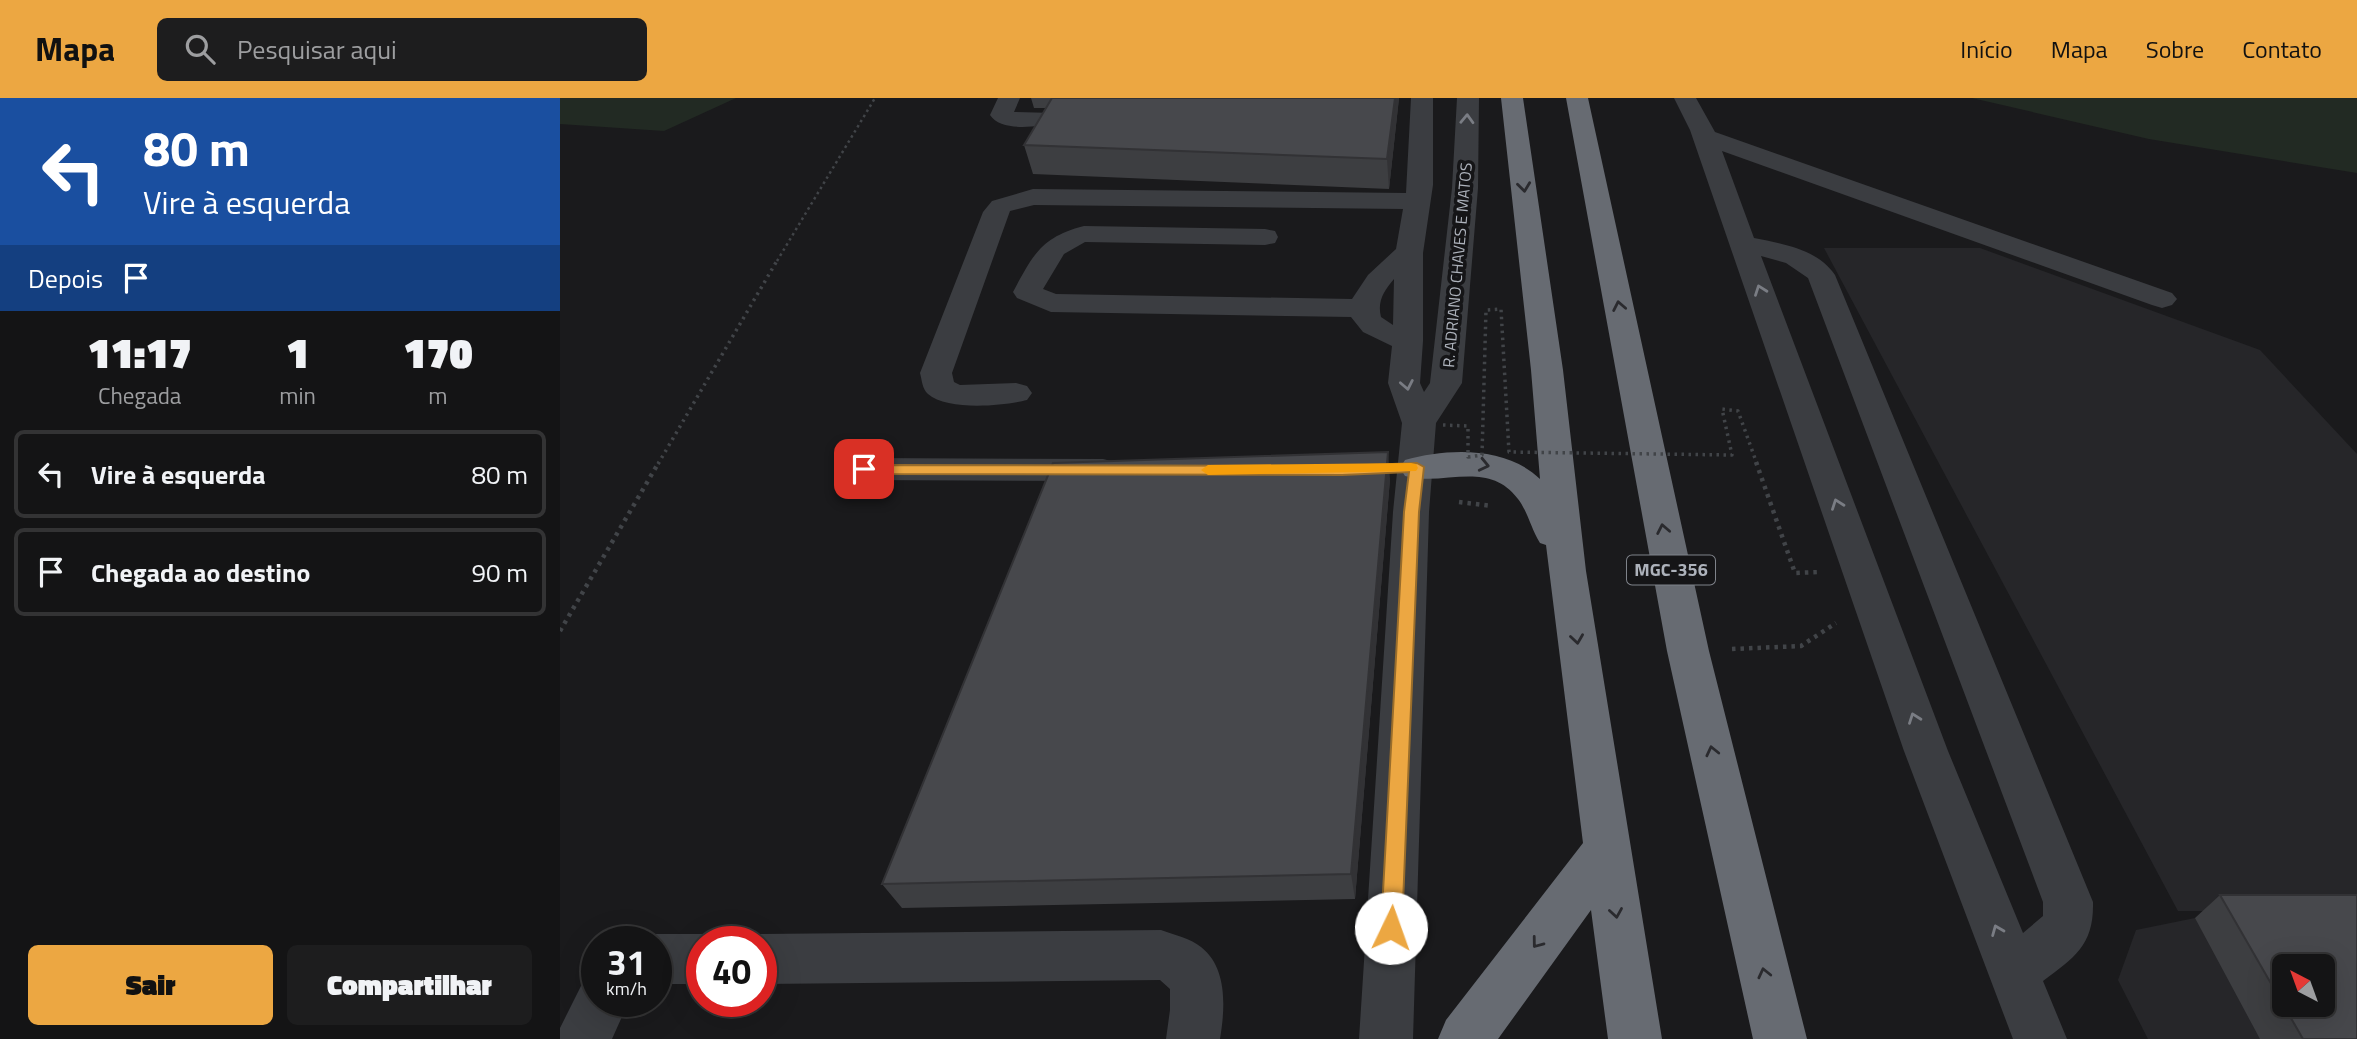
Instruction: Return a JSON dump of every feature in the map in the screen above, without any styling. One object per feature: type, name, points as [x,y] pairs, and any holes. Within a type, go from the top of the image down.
[{"type":"highway","points":[[1512,98],[1547,370],[1567,571],[1635,1039]]},
{"type":"highway","name":"MGC-356","points":[[1577,98],[1688,651],[1780,1039]]},
{"type":"highway","points":[[1398,468],[1471,462],[1508,470],[1530,485],[1545,510],[1567,571]]},
{"type":"highway","points":[[1465,1039],[1607,849]]},
{"type":"street","points":[[1009,98],[1001,115],[1009,118],[1046,118]]},
{"type":"street","points":[[1386,1039],[1411,512],[1398,468],[1431,424],[1404,383],[1408,341],[1409,253],[1418,201],[1422,98]]},
{"type":"street","name":"R. ADRIANO CHAVES E MATOS","points":[[1431,424],[1446,383],[1465,188],[1468,98]]},
{"type":"street","points":[[1685,98],[1705,137],[1926,751],[2040,1039]]},
{"type":"street","points":[[1705,137],[2162,299]]},
{"type":"street","points":[[1016,393],[954,395],[939,387],[936,373],[996,212],[1001,206],[1033,197],[1418,201]]},
{"type":"street","points":[[1265,237],[1084,234],[1065,238],[1051,248],[1027,292],[1051,303],[1351,308],[1364,305]]},
{"type":"street","points":[[1744,244],[1798,258],[1813,266],[1821,275],[2068,902],[2068,924],[2057,939],[2014,971]]},
{"type":"street","points":[[1408,341],[1371,325],[1365,317],[1364,305],[1386,270],[1409,253]]},
{"type":"street","points":[[864,469],[1137,470]]},
{"type":"street","points":[[777,959],[1161,955],[1184,965],[1193,981],[1200,1003],[1193,1039]]},
{"type":"street","points":[[583,1039],[594,1017]]},
{"type":"path","points":[[560,631],[875,98]]},
{"type":"path","points":[[1431,424],[1468,426],[1468,457],[1482,455],[1486,310],[1501,309],[1509,452],[1732,455],[1722,409],[1738,411],[1796,573],[1820,572],[1828,578]]},
{"type":"path","points":[[1688,651],[1801,646],[1839,621]]},
{"type":"shaded area","points":[[560,98],[736,98],[664,131],[560,124]]},
{"type":"shaded area","points":[[1972,98],[2357,98],[2357,173],[2149,139]]},
{"type":"shaded area","points":[[1824,248],[1980,248],[2260,350],[2357,454],[2357,911],[2178,911]]},
{"type":"shaded area","points":[[2195,918],[2357,919],[2357,1039],[2148,1039],[2118,980],[2136,930]]},
{"type":"building","points":[[1052,98],[1395,98],[1387,159],[1024,145]]},
{"type":"building","points":[[1388,452],[1351,874],[882,884],[1053,463]]},
{"type":"building","points":[[2220,895],[2357,895],[2357,1039],[2303,1039],[2290,1017],[2335,1017],[2335,954],[2272,954],[2272,985]]},
{"type":"slow traffic","points":[[1208,470],[1411,468]]},
{"type":"route","points":[[864,469],[1342,470],[1417,467],[1411,512],[1391,928]]}]
